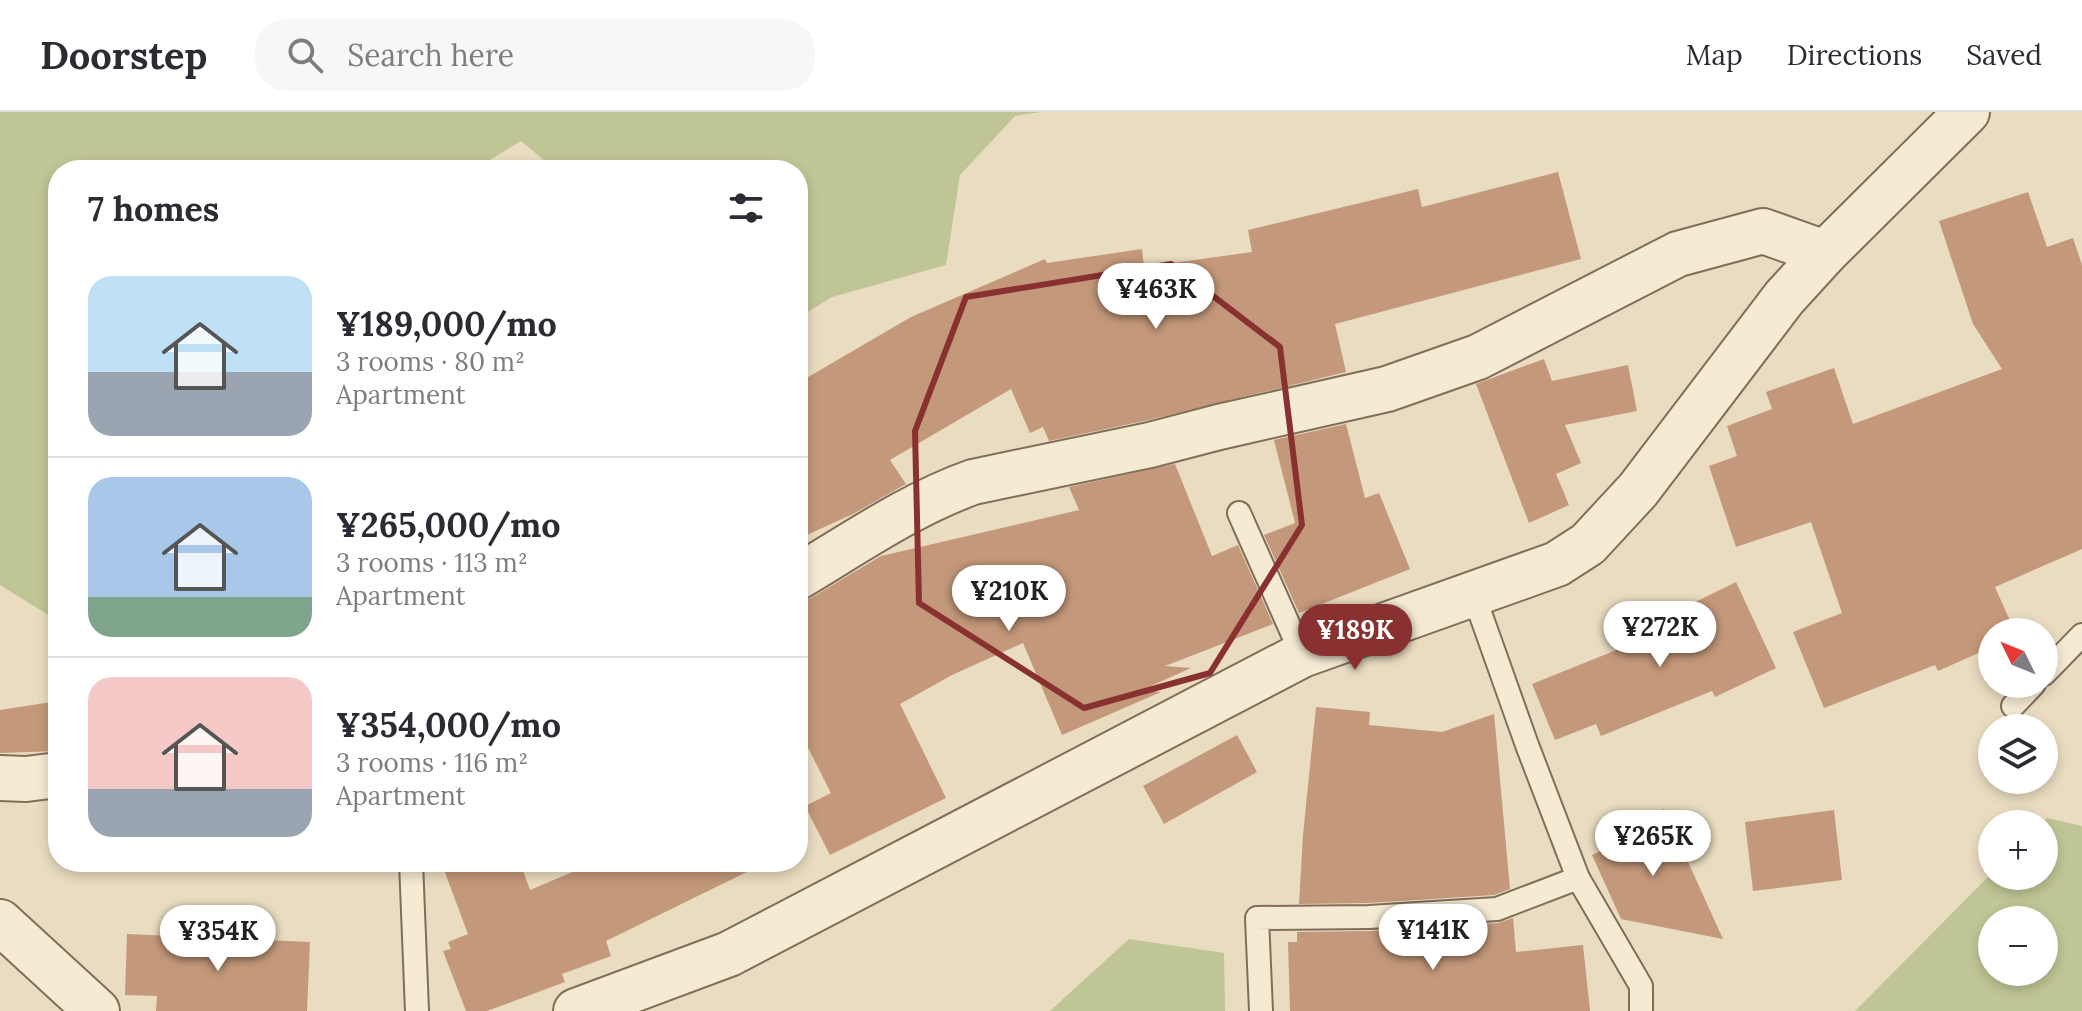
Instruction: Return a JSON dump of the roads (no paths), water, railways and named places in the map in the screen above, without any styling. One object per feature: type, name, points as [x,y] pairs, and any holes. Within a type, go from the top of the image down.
[{"type":"street","points":[[576,1011],[729,954],[1302,655],[1557,564],[1588,544],[1638,490],[1784,298],[1967,112]]},
{"type":"street","points":[[808,571],[926,501],[973,482],[1150,445],[1387,389],[1478,357],[1678,254],[1763,231],[1825,253]]},
{"type":"street","points":[[0,778],[48,776]]},
{"type":"street","points":[[0,922],[97,1011]]},
{"type":"lane","points":[[1239,513],[1302,655]]},
{"type":"lane","points":[[1473,593],[1578,878],[1641,986],[1641,1011]]},
{"type":"lane","points":[[2058,660],[2082,635]]},
{"type":"lane","points":[[2013,706],[2021,698]]},
{"type":"lane","points":[[411,872],[417,1011]]},
{"type":"lane","points":[[1261,1011],[1257,918],[1369,917],[1497,909],[1578,878]]}]
